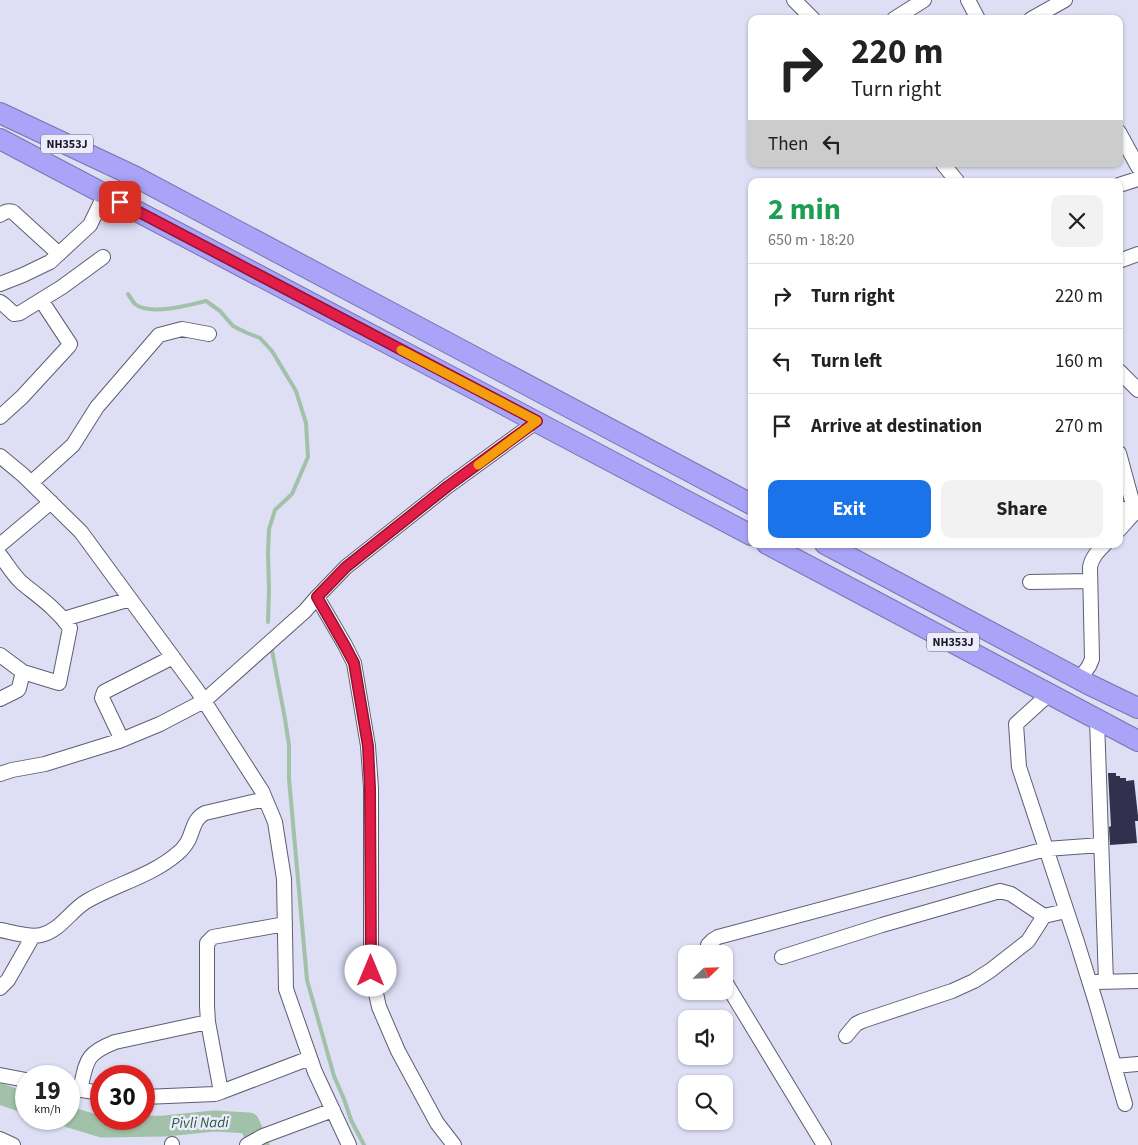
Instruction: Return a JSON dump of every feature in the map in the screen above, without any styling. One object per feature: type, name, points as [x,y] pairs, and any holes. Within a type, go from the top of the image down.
[{"type":"highway","name":"NH353J","points":[[0,113],[134,176],[748,502]]},
{"type":"highway","name":"NH353J","points":[[0,139],[748,533]]},
{"type":"highway","name":"NH353J","points":[[775,548],[1138,741]]},
{"type":"highway","name":"NH353J","points":[[832,548],[1079,680],[1138,708]]},
{"type":"street","points":[[794,0],[809,15]]},
{"type":"street","points":[[900,15],[924,0]]},
{"type":"street","points":[[968,0],[976,15]]},
{"type":"street","points":[[1040,15],[1053,9],[1065,0]]},
{"type":"street","points":[[1123,140],[1138,168]]},
{"type":"street","points":[[945,167],[955,178]]},
{"type":"street","points":[[1123,184],[1138,179]]},
{"type":"street","points":[[0,284],[50,262],[90,226],[113,198]]},
{"type":"street","points":[[0,215],[6,211],[13,212],[59,254]]},
{"type":"street","points":[[1123,260],[1138,254]]},
{"type":"street","points":[[0,302],[14,314],[17,314],[62,287],[102,257]]},
{"type":"street","points":[[0,417],[70,345],[40,300]]},
{"type":"street","points":[[31,483],[73,444],[97,407],[159,334],[182,329],[209,334]]},
{"type":"street","points":[[1123,375],[1138,390]]},
{"type":"street","points":[[0,774],[45,764],[122,740],[160,724],[204,701],[305,611],[346,567],[533,419]]},
{"type":"street","points":[[0,456],[31,483],[81,532],[204,701],[262,791],[275,822],[284,878],[286,989],[315,1072],[350,1145]]},
{"type":"street","points":[[1123,466],[1137,513]]},
{"type":"street","points":[[0,545],[51,502]]},
{"type":"street","points":[[1123,509],[1137,513]]},
{"type":"street","points":[[1123,526],[1137,513]]},
{"type":"street","points":[[1079,680],[1092,659],[1090,567],[1091,560],[1101,548]]},
{"type":"street","points":[[0,555],[20,582],[64,619],[70,628],[60,682],[58,683],[23,672],[0,655]]},
{"type":"street","points":[[1030,582],[1090,581]]},
{"type":"street","points":[[317,597],[354,663],[368,746],[371,971],[379,1007],[398,1052],[438,1123],[454,1145]]},
{"type":"street","points":[[64,619],[130,600]]},
{"type":"street","points":[[122,740],[102,698],[102,694],[172,657]]},
{"type":"street","points":[[0,699],[18,690],[23,672]]},
{"type":"street","points":[[1049,694],[1016,724],[1019,767],[1090,983],[1125,1104]]},
{"type":"street","points":[[1097,720],[1106,982]]},
{"type":"street","points":[[0,930],[33,936],[42,935],[50,931],[87,901],[155,869],[172,857],[184,847],[195,822],[201,815],[265,799]]},
{"type":"street","points":[[708,945],[718,937],[1046,849],[1101,845]]},
{"type":"street","points":[[782,957],[882,925],[1000,892],[1011,894],[1044,916]]},
{"type":"street","points":[[846,1036],[856,1024],[862,1021],[952,991],[974,981],[992,970],[1028,941],[1044,916],[1066,910]]},
{"type":"street","points":[[222,1092],[208,1022],[207,942],[213,937],[285,924]]},
{"type":"street","points":[[0,988],[8,980],[33,936]]},
{"type":"street","points":[[1090,983],[1138,980]]},
{"type":"street","points":[[733,995],[824,1145]]},
{"type":"street","points":[[80,1076],[94,1052],[104,1046],[208,1022]]},
{"type":"street","points":[[155,1097],[215,1094],[310,1058]]},
{"type":"street","points":[[1114,1066],[1138,1064]]},
{"type":"street","points":[[0,1075],[15,1078]]},
{"type":"street","points":[[248,1144],[263,1136],[333,1110]]},
{"type":"street","points":[[0,1139],[13,1145]]},
{"type":"building","points":[[1108,773],[1116,773],[1116,776],[1120,776],[1120,778],[1126,778],[1126,781],[1134,780],[1138,816],[1138,821],[1135,821],[1137,843],[1110,845],[1109,827],[1111,826]]},
{"type":"waterway","points":[[128,294],[135,304],[150,309],[170,308],[206,301],[220,311],[233,326],[260,338],[272,351],[296,391],[306,423],[308,457],[292,494],[275,510],[269,529],[268,622]]},
{"type":"waterway","points":[[271,645],[289,745],[289,779],[307,980],[334,1076],[351,1120],[364,1145]]},
{"type":"waterway","name":"Pivli Nadi","points":[[0,1094],[15,1099]]},
{"type":"waterway","name":"Pivli Nadi","points":[[80,1120],[102,1127],[165,1126],[214,1121],[249,1123],[259,1145]]},
{"type":"slow traffic","points":[[401,350],[537,421],[478,465]]},
{"type":"route","points":[[120,202],[537,421],[448,486],[346,567],[317,597],[354,663],[368,746],[371,971]]}]
